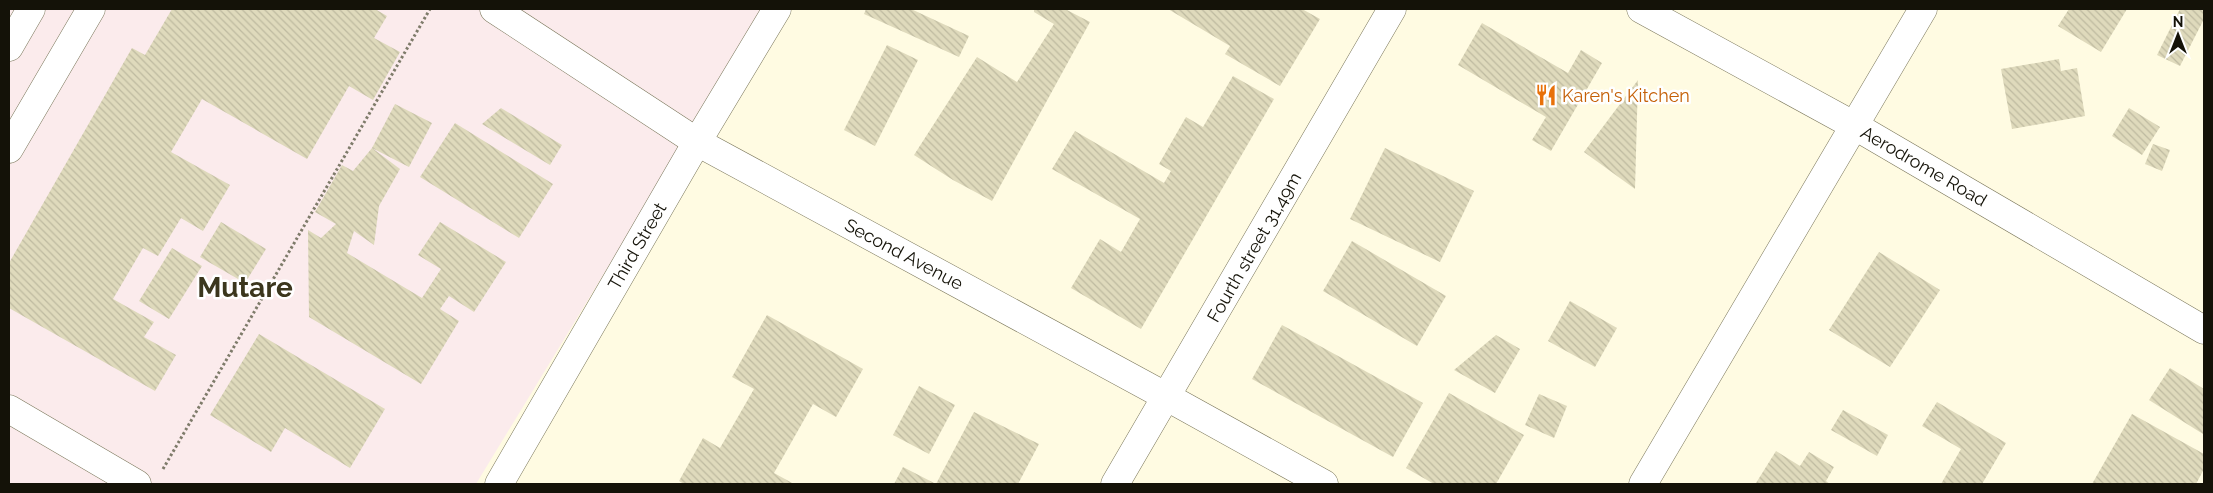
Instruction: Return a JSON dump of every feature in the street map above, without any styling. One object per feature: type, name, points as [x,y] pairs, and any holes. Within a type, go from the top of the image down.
[{"type":"street","points":[[9,47],[31,9]]},
{"type":"street","points":[[9,149],[91,9]]},
{"type":"street","name":"Second Avenue","points":[[494,9],[696,142],[1324,484]]},
{"type":"street","name":"Third Street","points":[[500,484],[696,142],[777,9]]},
{"type":"street","name":"Fourth street 31,49m","points":[[1115,484],[1392,9]]},
{"type":"street","name":"Aerodrome Road","points":[[1641,9],[1855,126],[2204,330]]},
{"type":"street","points":[[1643,484],[1923,9]]},
{"type":"street","points":[[9,409],[148,480]]},
{"type":"path","points":[[148,480],[430,9]]},
{"type":"shaded area","points":[[9,9],[765,9],[476,484],[9,484]]},
{"type":"building","points":[[172,9],[375,9],[387,16],[374,38],[400,52],[373,100],[349,86],[307,159],[202,99],[171,152],[230,185],[203,231],[181,218],[158,256],[143,248],[113,299],[154,322],[144,337],[176,355],[155,391],[9,308],[9,263],[132,48],[145,55]]},
{"type":"building","points":[[866,9],[911,9],[969,36],[959,57],[864,14]]},
{"type":"building","points":[[1034,9],[1065,9],[1090,22],[992,201],[953,180],[914,155],[977,57],[1017,82],[1054,24],[1034,12]]},
{"type":"building","points":[[1168,9],[1302,9],[1320,19],[1280,86],[1225,54],[1230,46]]},
{"type":"building","points":[[2069,9],[2127,9],[2101,52],[2058,26]]},
{"type":"building","points":[[2180,9],[2202,9],[2204,10],[2204,19],[2180,66],[2157,55]]},
{"type":"building","name":"Karen's Kitchen","points":[[1482,23],[1568,73],[1581,50],[1602,63],[1551,151],[1532,140],[1546,117],[1458,65]]},
{"type":"building","points":[[887,45],[918,60],[875,146],[844,130]]},
{"type":"building","points":[[2059,59],[2061,71],[2077,68],[2085,116],[2012,129],[2001,69]]},
{"type":"building","points":[[1233,76],[1274,99],[1141,329],[1071,288],[1100,239],[1121,252],[1140,219],[1052,169],[1075,131],[1164,183],[1171,171],[1159,164],[1186,117],[1203,127]]},
{"type":"building","points":[[1638,80],[1635,189],[1584,152]]},
{"type":"building","points":[[395,104],[432,123],[409,167],[372,148]]},
{"type":"building","points":[[501,108],[562,145],[550,165],[482,124]]},
{"type":"building","points":[[2129,108],[2160,127],[2142,155],[2112,136]]},
{"type":"building","points":[[455,123],[553,184],[519,238],[420,177]]},
{"type":"building","points":[[2153,144],[2170,150],[2162,171],[2145,164]]},
{"type":"building","points":[[372,148],[400,169],[379,206],[374,245],[354,231],[347,253],[422,298],[441,269],[418,255],[440,222],[506,262],[474,312],[449,296],[440,309],[459,321],[421,384],[309,317],[308,230],[321,238],[336,224],[315,212],[342,165],[353,171]]},
{"type":"building","points":[[1385,148],[1474,191],[1440,262],[1350,219]]},
{"type":"building","points":[[221,222],[266,249],[245,283],[200,257]]},
{"type":"building","points":[[1352,241],[1446,296],[1417,346],[1323,291]]},
{"type":"building","points":[[172,248],[202,266],[169,319],[139,301]]},
{"type":"building","points":[[1879,252],[1940,290],[1890,367],[1829,330]]},
{"type":"building","points":[[1570,301],[1617,328],[1595,367],[1548,341]]},
{"type":"building","points":[[767,315],[863,369],[836,417],[813,404],[774,473],[794,484],[684,484],[679,481],[703,438],[720,448],[754,389],[732,377]]},
{"type":"building","points":[[1282,325],[1423,403],[1393,457],[1252,379]]},
{"type":"building","points":[[259,334],[385,409],[350,468],[285,428],[271,452],[210,415]]},
{"type":"building","points":[[1496,335],[1520,349],[1495,393],[1454,370]]},
{"type":"building","points":[[2170,368],[2204,389],[2203,434],[2149,400]]},
{"type":"building","points":[[919,386],[955,405],[929,454],[893,435]]},
{"type":"building","points":[[1449,393],[1524,435],[1496,484],[1434,484],[1406,468]]},
{"type":"building","points":[[1539,394],[1567,406],[1554,438],[1525,425]]},
{"type":"building","points":[[1937,402],[2006,443],[1982,484],[1941,484],[1961,449],[1922,426]]},
{"type":"building","points":[[1843,410],[1888,435],[1877,456],[1831,430]]},
{"type":"building","points":[[974,412],[1039,444],[1018,484],[936,484]]},
{"type":"building","points":[[2132,414],[2204,454],[2204,469],[2196,484],[2092,484]]},
{"type":"building","points":[[1776,451],[1800,466],[1809,452],[1834,467],[1826,481],[1830,484],[1756,483]]},
{"type":"building","points":[[903,467],[936,484],[894,484]]},
{"type":"place","name":"Karen's Kitchen","points":[[1546,95]]},
{"type":"district","name":"Mutare","points":[[245,287]]}]
